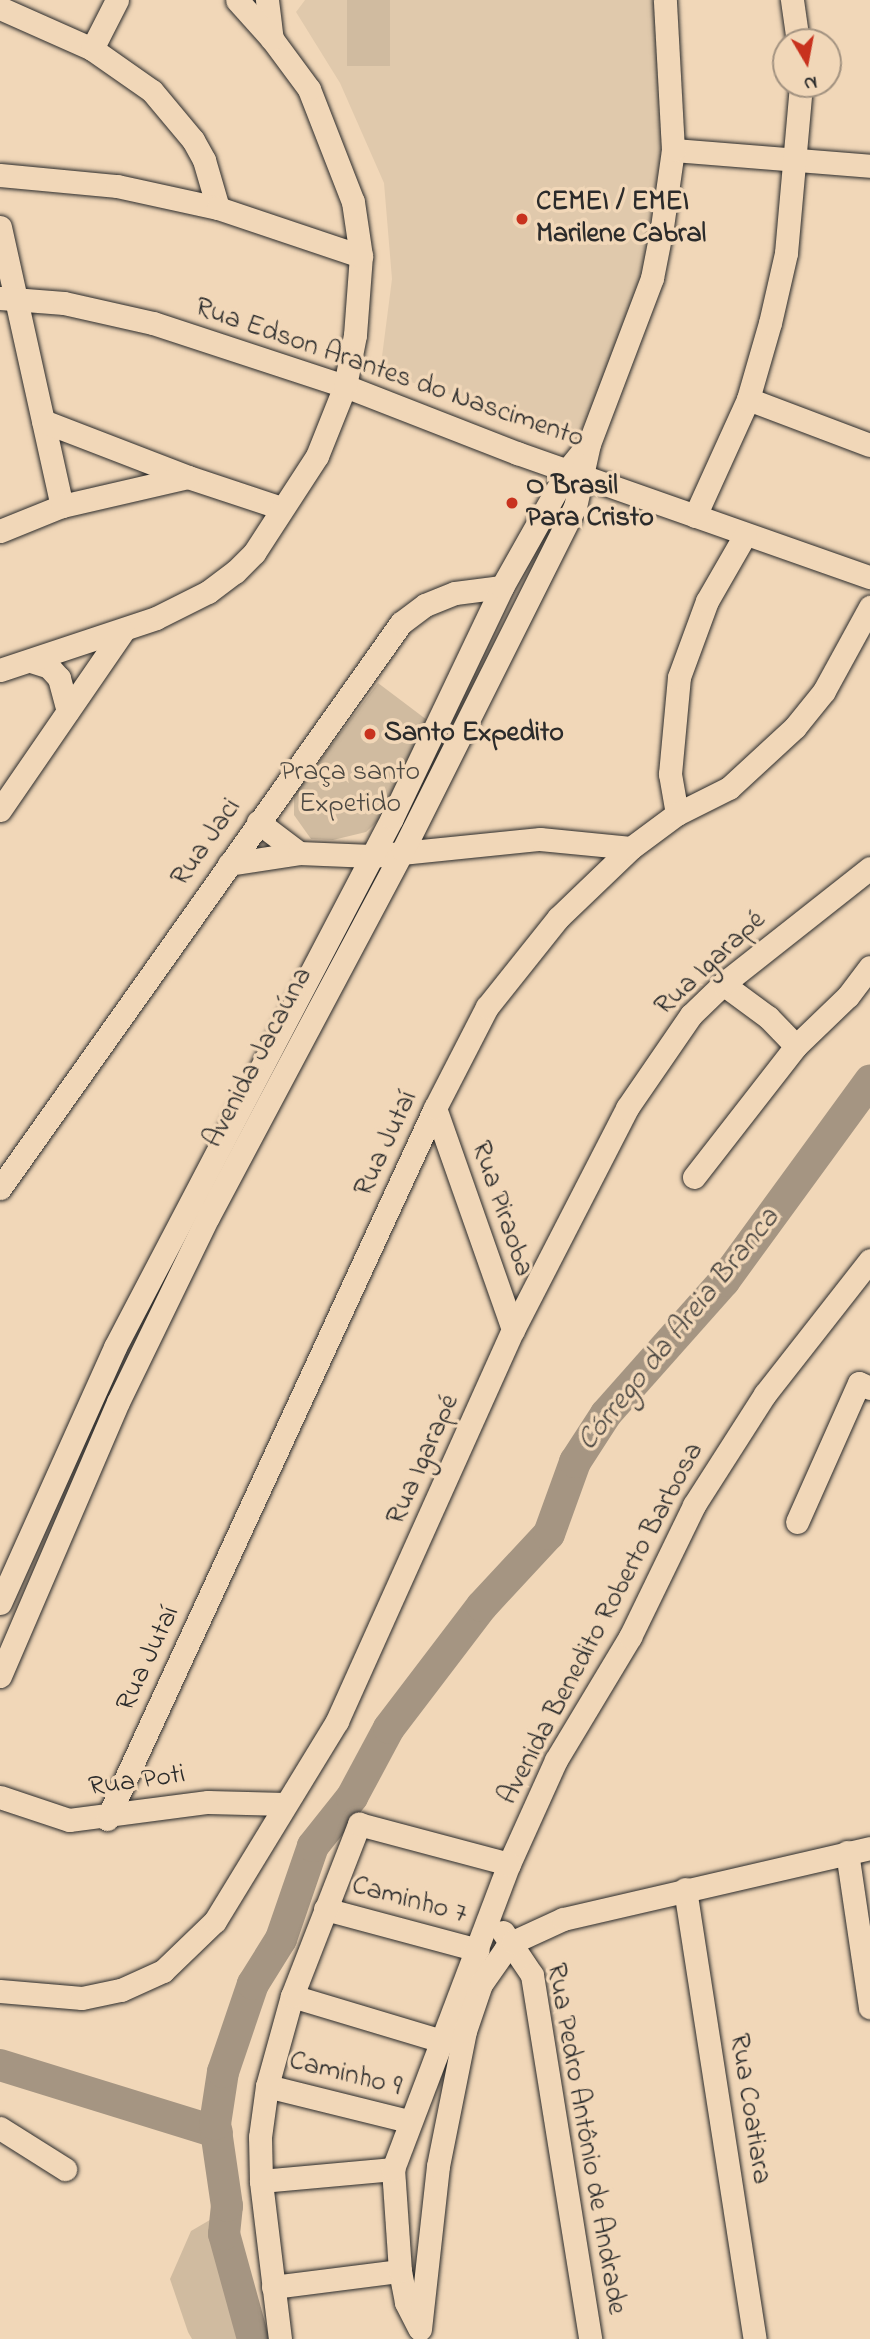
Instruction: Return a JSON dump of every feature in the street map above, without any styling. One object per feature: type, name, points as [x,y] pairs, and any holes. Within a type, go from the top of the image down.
[{"type":"street","points":[[92,49],[117,0]]},
{"type":"street","points":[[0,670],[123,631],[185,605],[235,572],[254,553],[317,456],[345,386],[355,335],[361,256],[353,202],[329,132],[309,89],[272,39],[237,0]]},
{"type":"street","points":[[267,0],[272,39]]},
{"type":"street","points":[[576,471],[653,278],[673,150],[665,0]]},
{"type":"street","points":[[792,0],[796,28]]},
{"type":"street","points":[[0,8],[92,49],[152,91],[177,117],[204,160],[218,208]]},
{"type":"street","points":[[695,516],[748,399],[786,253],[797,158],[800,98]]},
{"type":"street","points":[[673,150],[870,166]]},
{"type":"street","points":[[0,175],[117,186],[218,208],[361,256]]},
{"type":"street","points":[[0,227],[7,298],[43,421],[62,506]]},
{"type":"street","name":"Rua Edson Arantes do Nascimento","points":[[7,298],[153,323],[345,386],[745,535],[870,577]]},
{"type":"street","points":[[748,399],[870,444]]},
{"type":"street","points":[[43,421],[188,477],[282,508]]},
{"type":"street","name":"Avenida Jacaúna","points":[[0,1603],[7,1566],[115,1346],[372,856],[502,587],[576,471]]},
{"type":"street","name":"Avenida Jacaúna","points":[[0,1676],[118,1402],[208,1217],[403,850],[575,507],[576,471]]},
{"type":"street","points":[[0,531],[62,506],[188,477]]},
{"type":"street","points":[[677,814],[670,774],[679,677],[707,601],[745,535]]},
{"type":"street","name":"Rua Jaci","points":[[0,1188],[401,624],[425,606],[455,593],[502,587]]},
{"type":"street","name":"Rua Jutaí","points":[[107,1819],[435,1108],[487,1007],[519,962],[631,848],[677,814],[729,789],[795,727],[824,691],[870,607]]},
{"type":"street","points":[[0,810],[123,631]]},
{"type":"street","points":[[31,661],[49,667],[59,678],[68,711]]},
{"type":"street","points":[[258,822],[299,853]]},
{"type":"street","points":[[229,864],[299,853],[372,856],[403,850],[540,839],[631,848]]},
{"type":"street","name":"Rua Igarapé","points":[[0,1991],[82,1998],[121,1990],[163,1971],[215,1921],[342,1710],[513,1330],[626,1108],[666,1047],[723,984],[870,868]]},
{"type":"street","points":[[694,1177],[796,1046],[848,996],[870,967]]},
{"type":"street","points":[[723,984],[768,1017],[796,1046]]},
{"type":"street","name":"Rua Piraoba","points":[[435,1108],[513,1330]]},
{"type":"street","name":"Avenida Benedito Roberto Barbosa","points":[[420,2333],[407,2302],[400,2271],[393,2169],[408,2121],[490,1920],[509,1864],[556,1760],[630,1637],[694,1505],[765,1394],[870,1260]]},
{"type":"street","points":[[797,1522],[859,1383],[870,1388]]},
{"type":"street","points":[[7,1566],[37,1591]]},
{"type":"street","name":"Rua Poti","points":[[0,1797],[69,1821],[107,1819],[208,1802],[285,1804]]},
{"type":"street","points":[[280,2339],[261,2181],[260,2137],[267,2086],[292,1996],[359,1824],[509,1864]]},
{"type":"street","name":"Avenida Benedito Roberto Barbosa","points":[[420,2333],[438,2166],[465,2031],[481,1984],[513,1942],[563,1919],[870,1847]]},
{"type":"street","points":[[847,1852],[870,2007]]},
{"type":"street","name":"Rua Coatiara","points":[[685,1889],[755,2339]]},
{"type":"street","name":"Caminho 7","points":[[325,1909],[478,1950]]},
{"type":"street","name":"Rua Pedro Antônio de Andrade","points":[[490,1920],[513,1942],[532,1975],[590,2339]]},
{"type":"street","points":[[292,1996],[439,2040]]},
{"type":"street","name":"Caminho 9","points":[[267,2086],[408,2121]]},
{"type":"street","points":[[0,2128],[65,2169]]},
{"type":"street","points":[[261,2181],[393,2169]]},
{"type":"street","points":[[273,2287],[400,2271]]},
{"type":"shaded area","name":"CEMEI / EMEI Marilene Cabral","points":[[305,0],[661,0],[666,37],[661,176],[631,331],[578,436],[380,372],[392,279],[384,183],[340,83],[296,12]]},
{"type":"green space","points":[[347,0],[390,0],[390,66],[347,66]]},
{"type":"green space","name":"Praça santo Expetido","points":[[378,683],[431,723],[384,815],[366,832],[333,840],[311,839],[294,815],[294,795]]},
{"type":"green space","points":[[215,2217],[222,2217],[259,2339],[192,2339],[188,2332],[170,2279],[191,2231]]},
{"type":"waterway","name":"Córrego da Areia Branca","points":[[253,2339],[224,2234],[227,2206],[215,2124],[223,2072],[253,1984],[281,1939],[313,1846],[352,1797],[389,1728],[482,1606],[549,1534],[575,1462],[606,1414],[724,1281],[870,1081]]},
{"type":"waterway","points":[[0,2065],[217,2132]]},
{"type":"place","name":"CEMEI / EMEI Marilene Cabral","points":[[522,219]]},
{"type":"place","name":"O Brasil Para Cristo","points":[[512,503]]},
{"type":"place","name":"Santo Expedito","points":[[370,734]]}]
